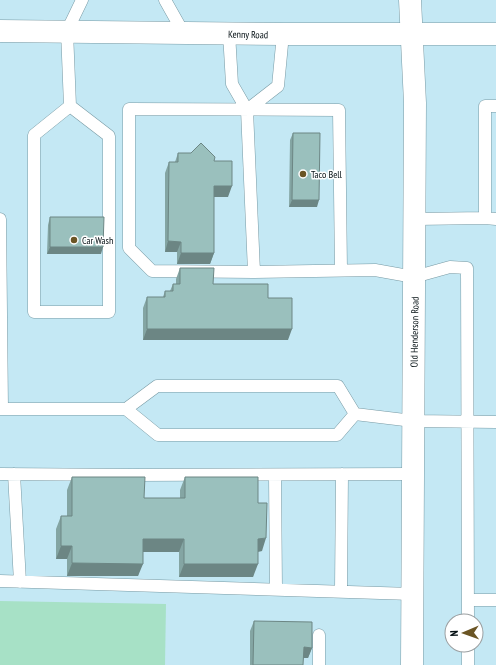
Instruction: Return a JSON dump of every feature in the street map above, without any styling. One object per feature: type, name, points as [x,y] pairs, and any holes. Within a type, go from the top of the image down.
[{"type":"street","name":"Old Henderson Road","points":[[410,0],[415,103],[412,665]]},
{"type":"street","name":"Kenny Road","points":[[0,31],[283,34],[496,34]]},
{"type":"lane","points":[[70,106],[67,31],[82,0]]},
{"type":"lane","points":[[165,0],[183,32]]},
{"type":"lane","points":[[229,33],[232,84],[247,110],[254,272]]},
{"type":"lane","points":[[247,110],[278,86],[283,34]]},
{"type":"lane","points":[[70,106],[109,136],[109,312],[34,312],[34,135],[70,106]]},
{"type":"lane","points":[[415,219],[491,218],[491,106]]},
{"type":"lane","points":[[341,270],[339,110],[129,109],[129,248],[152,271],[254,272],[375,270],[414,277],[450,267],[468,268],[468,613]]},
{"type":"lane","points":[[0,219],[1,409],[126,409],[157,386],[338,386],[355,414]]},
{"type":"lane","points":[[126,409],[158,435],[337,435],[355,414]]},
{"type":"lane","points":[[355,414],[413,421],[496,422]]},
{"type":"lane","points":[[0,474],[412,474]]},
{"type":"lane","points":[[14,474],[20,582]]},
{"type":"lane","points":[[341,591],[342,474]]},
{"type":"lane","points":[[275,475],[276,589]]},
{"type":"lane","points":[[0,581],[412,594]]},
{"type":"lane","points":[[468,600],[496,600]]},
{"type":"lane","points":[[319,635],[319,665]]},
{"type":"lane","points":[[468,653],[468,665]]},
{"type":"green space","points":[[0,601],[166,604],[165,665],[0,665]]},
{"type":"building","name":"Taco Bell","points":[[293,133],[320,133],[319,200],[292,200]]},
{"type":"building","points":[[201,143],[215,157],[214,161],[232,161],[232,186],[214,186],[214,253],[181,253],[181,242],[168,241],[169,162],[178,162],[178,153],[191,153]]},
{"type":"building","name":"Car Wash","points":[[50,217],[104,217],[103,247],[50,247]]},
{"type":"building","points":[[180,268],[214,268],[213,284],[268,284],[268,298],[292,298],[292,329],[147,329],[147,297],[165,297],[165,291],[173,291],[173,284],[180,284]]},
{"type":"building","points":[[72,477],[145,477],[144,498],[185,498],[185,477],[258,477],[258,503],[267,503],[266,538],[258,539],[258,564],[184,564],[184,539],[143,539],[143,564],[72,563],[72,546],[61,546],[61,516],[72,516]]},
{"type":"building","points":[[254,621],[312,622],[312,648],[304,647],[303,665],[253,665]]},
{"type":"place","name":"Taco Bell","points":[[303,174]]},
{"type":"place","name":"Car Wash","points":[[74,240]]}]
